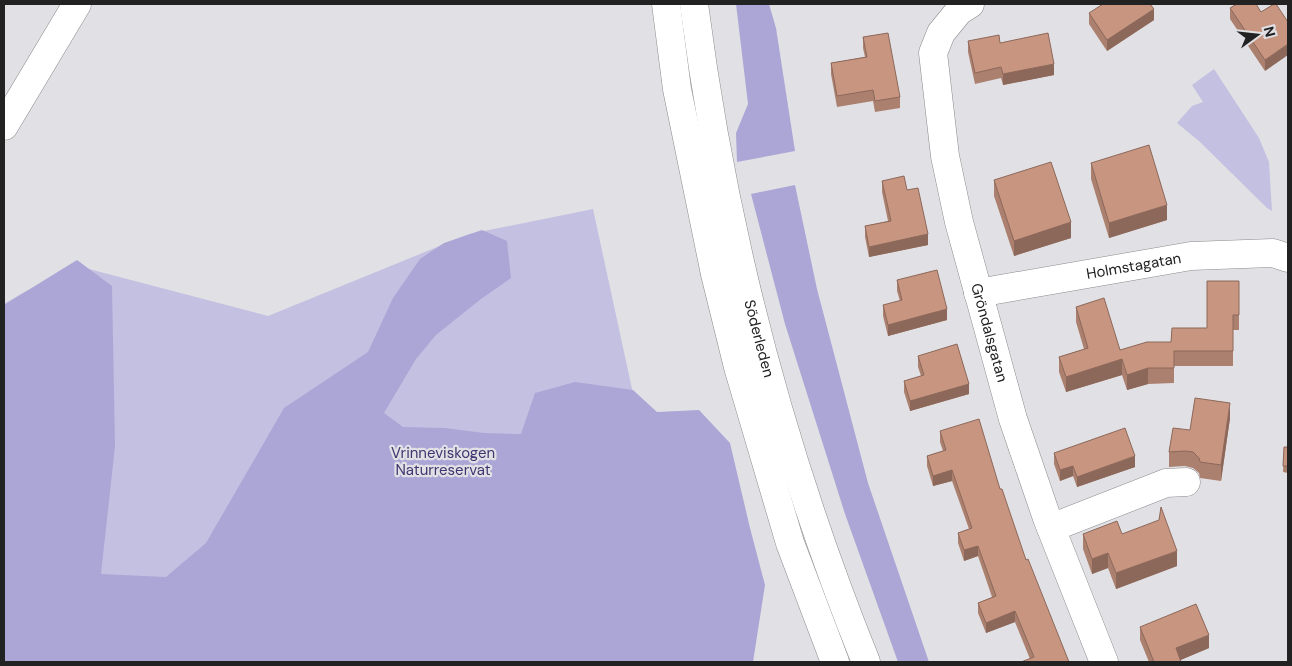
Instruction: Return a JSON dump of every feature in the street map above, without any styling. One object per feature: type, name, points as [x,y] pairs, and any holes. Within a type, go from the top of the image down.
[{"type":"main road","points":[[4,126],[77,4]]},
{"type":"main road","name":"Söderleden","points":[[666,4],[679,99],[715,274],[735,358],[790,543],[835,662]]},
{"type":"main road","name":"Söderleden","points":[[694,4],[703,75],[739,258],[759,339],[781,421],[814,526],[866,662]]},
{"type":"main road","name":"Gröndalsgatan","points":[[970,4],[958,11],[941,33],[933,53],[945,156],[958,222],[1013,419],[1051,528],[1104,662]]},
{"type":"main road","name":"Holmstagatan","points":[[978,293],[1191,256],[1274,253],[1288,258]]},
{"type":"main road","points":[[1051,528],[1166,483],[1186,482]]},
{"type":"green space","points":[[736,4],[769,4],[776,28],[795,151],[737,162],[736,133],[748,104]]},
{"type":"green space","points":[[1214,69],[1259,138],[1269,162],[1272,211],[1200,142],[1177,123],[1192,106],[1203,102],[1192,85]]},
{"type":"green space","points":[[795,185],[817,289],[868,483],[929,662],[898,662],[845,514],[785,324],[751,194]]},
{"type":"green space","name":"Vrinneviskogen Naturreservat","points":[[593,209],[634,398],[4,662],[4,304],[26,291],[89,269],[268,316],[469,234]]},
{"type":"green space","name":"Vrinneviskogen Naturreservat","points":[[482,230],[507,241],[511,278],[436,335],[416,359],[384,413],[403,427],[521,434],[535,393],[575,382],[633,390],[657,412],[699,410],[730,443],[765,585],[753,662],[4,662],[4,305],[77,260],[112,286],[115,446],[101,574],[166,577],[206,543],[284,408],[368,352],[393,298],[420,259],[444,243]]},
{"type":"building","points":[[1103,4],[1150,4],[1154,9],[1107,40],[1089,13]]},
{"type":"building","points":[[1237,4],[1256,4],[1261,12],[1276,4],[1288,22],[1288,44],[1265,60],[1230,8]]},
{"type":"building","points":[[888,33],[900,97],[875,101],[873,90],[837,96],[831,63],[867,57],[863,37]]},
{"type":"building","points":[[1048,33],[1054,64],[1003,74],[1001,67],[975,73],[968,41],[999,35],[1000,43]]},
{"type":"building","points":[[1149,145],[1167,205],[1109,223],[1091,163]]},
{"type":"building","points":[[1051,162],[1071,222],[1014,241],[994,180]]},
{"type":"building","points":[[904,176],[907,190],[918,188],[928,234],[869,247],[865,226],[891,221],[882,181]]},
{"type":"building","points":[[937,270],[947,309],[888,325],[883,305],[902,300],[897,280]]},
{"type":"building","points":[[1207,281],[1239,281],[1239,315],[1233,315],[1233,351],[1174,351],[1174,368],[1148,368],[1127,375],[1122,359],[1066,377],[1059,357],[1088,348],[1076,307],[1104,298],[1120,350],[1147,342],[1171,342],[1172,328],[1207,328]]},
{"type":"building","points":[[957,344],[969,384],[910,401],[904,381],[924,375],[918,356]]},
{"type":"building","points":[[1195,398],[1230,403],[1221,465],[1200,462],[1193,452],[1169,452],[1173,428],[1190,430]]},
{"type":"building","points":[[979,419],[1000,489],[1002,489],[1026,560],[1028,559],[1069,662],[1021,662],[1034,657],[1015,611],[986,623],[978,603],[996,596],[978,546],[964,550],[958,533],[972,528],[952,470],[933,476],[927,456],[946,450],[940,431]]},
{"type":"building","points":[[1125,428],[1135,456],[1077,477],[1073,466],[1060,470],[1054,453]]},
{"type":"building","points":[[1284,447],[1288,447],[1288,466],[1283,466]]},
{"type":"building","points":[[1161,507],[1177,551],[1116,573],[1108,553],[1092,559],[1083,534],[1117,521],[1122,534],[1159,520]]},
{"type":"building","points":[[1196,604],[1209,635],[1176,648],[1181,662],[1154,662],[1140,627]]}]
